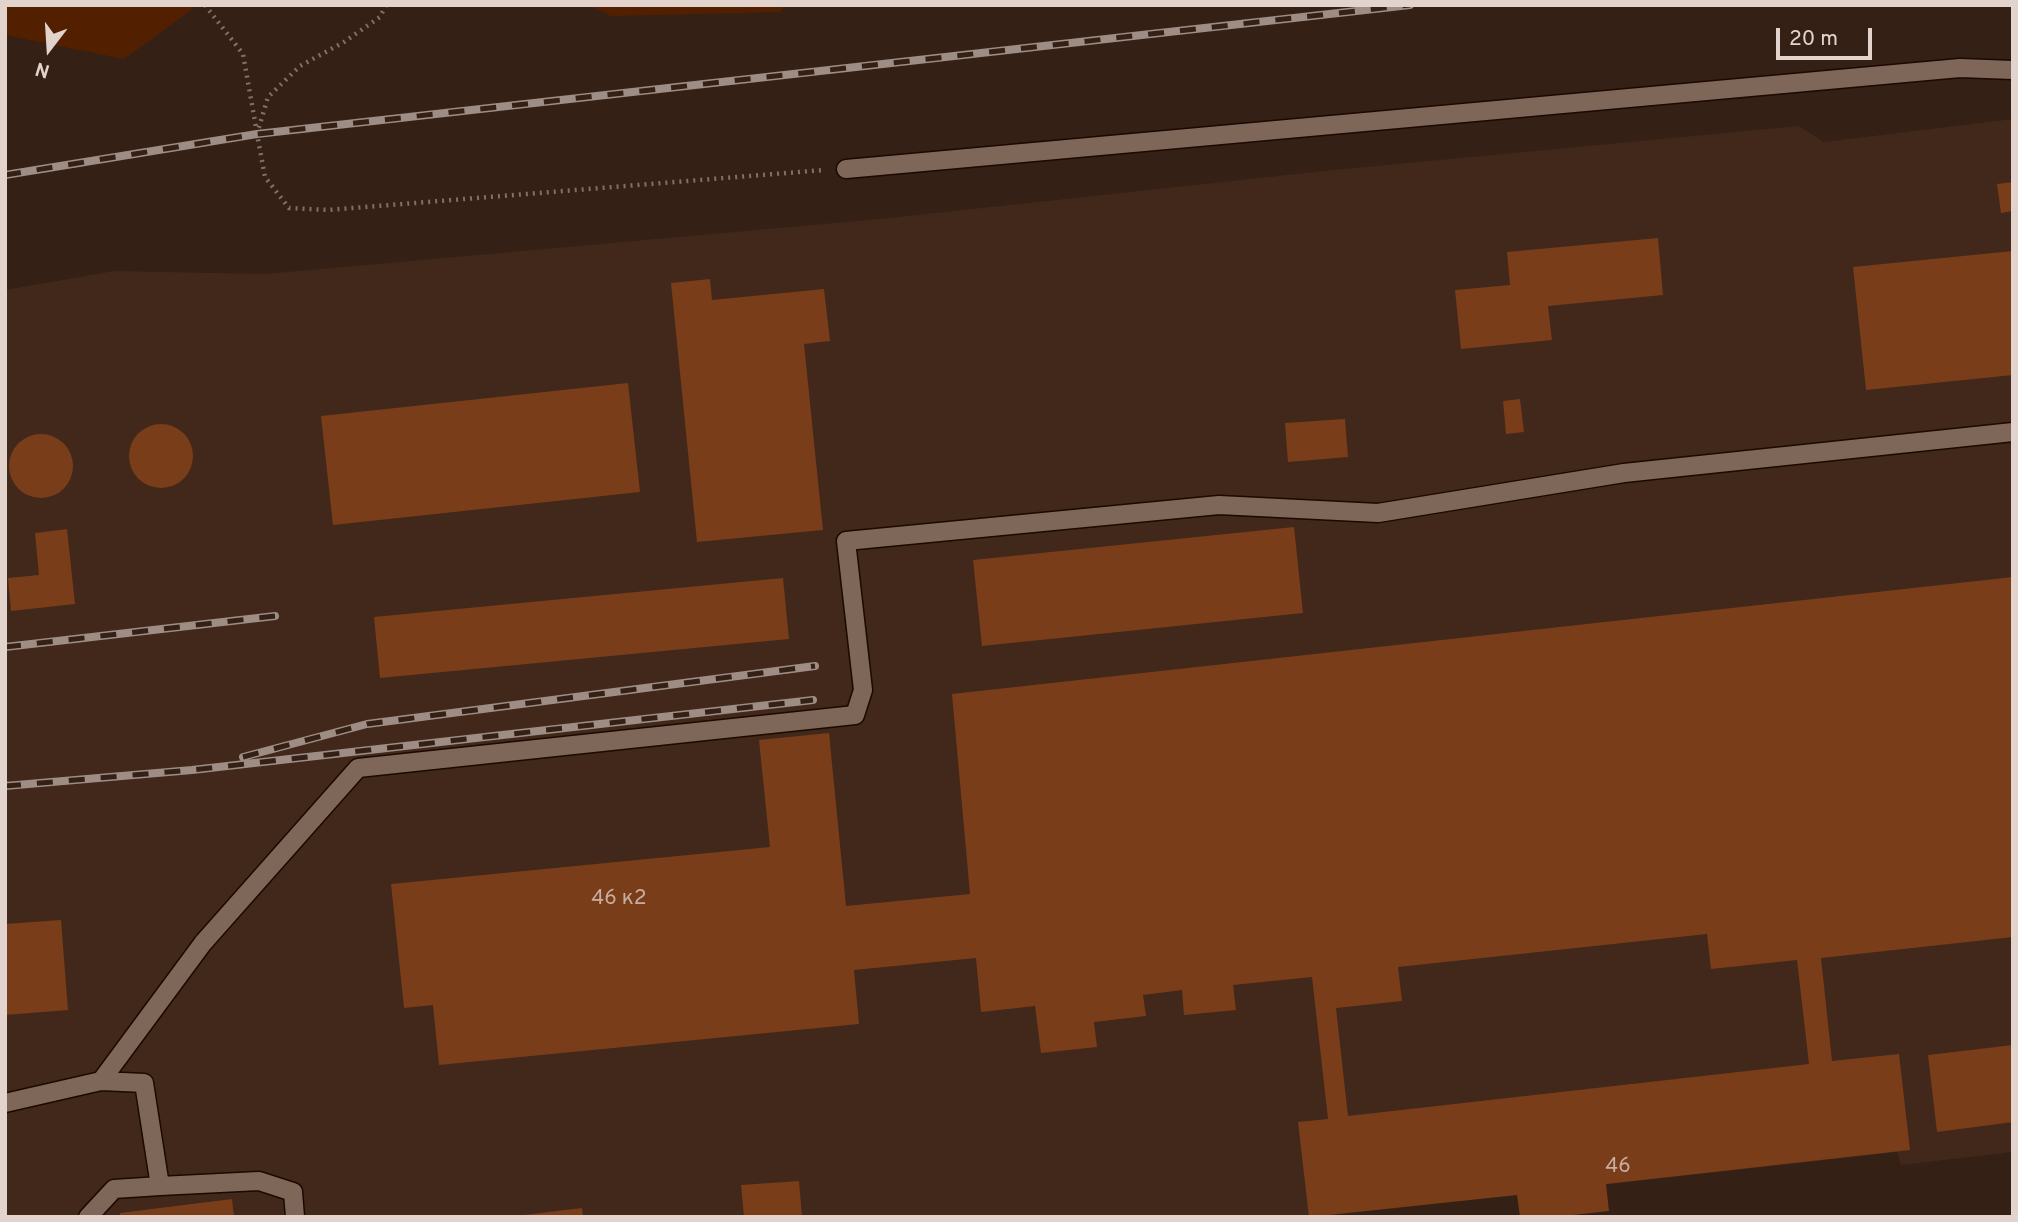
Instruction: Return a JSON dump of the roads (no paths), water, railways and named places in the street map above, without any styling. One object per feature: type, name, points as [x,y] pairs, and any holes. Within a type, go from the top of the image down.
[{"type":"lane","points":[[846,169],[1960,68],[2013,70]]},
{"type":"lane","points":[[101,1081],[203,943],[358,768],[855,715],[863,690],[846,541],[1219,505],[1378,513],[1624,473],[2013,432]]},
{"type":"lane","points":[[5,1104],[101,1081],[144,1083],[160,1186]]},
{"type":"lane","points":[[88,1217],[114,1189],[259,1181],[293,1192],[295,1217]]},
{"type":"railway","points":[[5,175],[257,134],[1410,5]]},
{"type":"railway","points":[[5,647],[275,616]]},
{"type":"railway","points":[[243,757],[367,724],[815,666]]},
{"type":"railway","points":[[5,786],[192,770],[813,700]]}]
